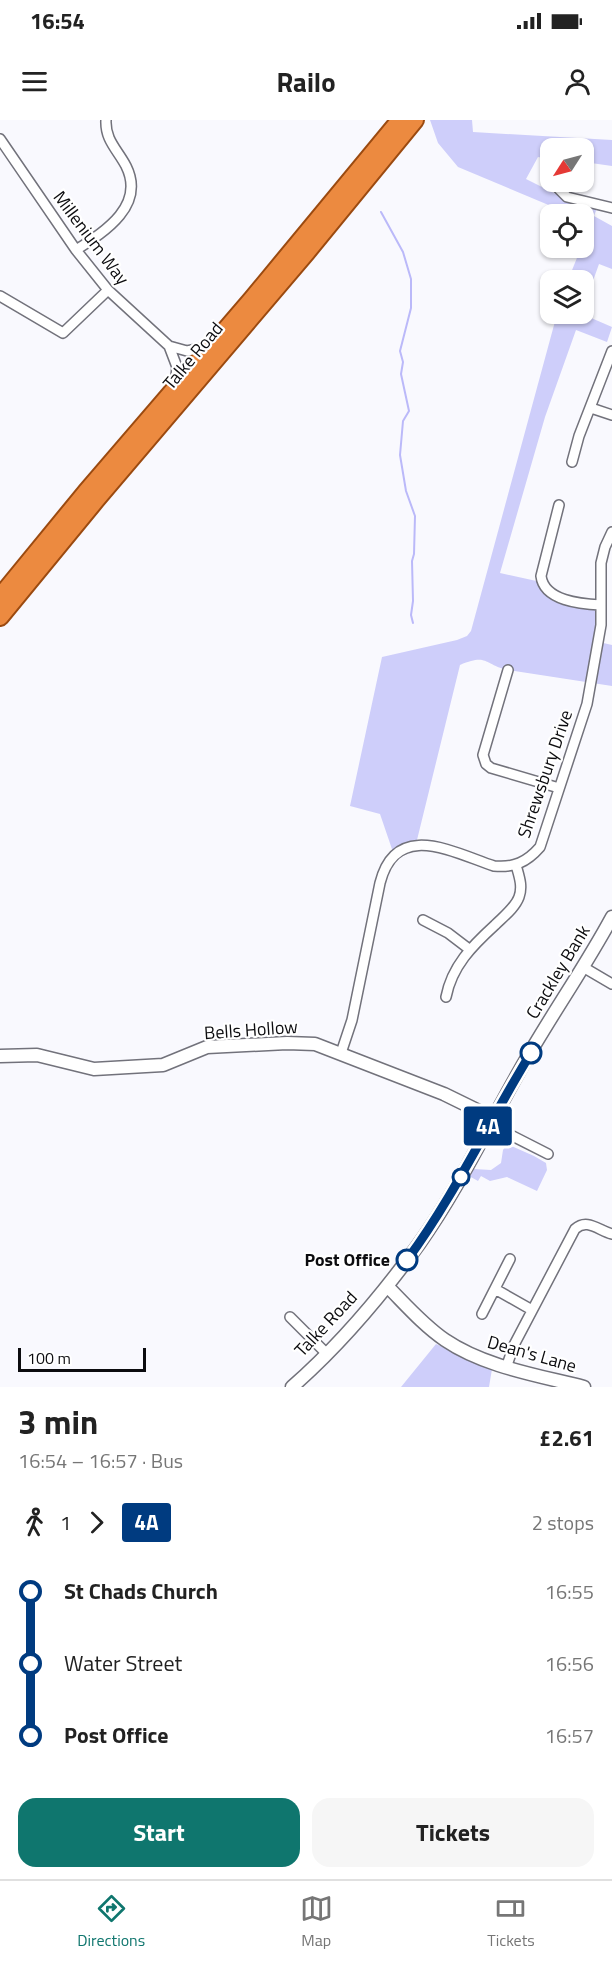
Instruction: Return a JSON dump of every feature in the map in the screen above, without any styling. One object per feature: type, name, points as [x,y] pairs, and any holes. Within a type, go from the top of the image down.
[{"type":"highway","name":"Talke Road","points":[[0,597],[210,346],[411,121]]},
{"type":"highway","name":"Talke Road","points":[[0,617],[299,261],[411,121]]},
{"type":"street","points":[[76,250],[106,230],[122,214],[129,194],[130,183],[127,168],[105,132],[106,120]]},
{"type":"street","name":"Millenium Way","points":[[0,139],[76,250],[108,290],[169,346]]},
{"type":"street","points":[[562,192],[567,197],[612,208]]},
{"type":"street","points":[[0,296],[63,333],[108,290]]},
{"type":"street","points":[[169,346],[187,351],[210,346]]},
{"type":"street","points":[[169,346],[177,367],[175,387]]},
{"type":"street","points":[[572,462],[579,436],[612,351]]},
{"type":"street","points":[[591,408],[612,416]]},
{"type":"street","points":[[559,505],[541,582],[544,588],[554,596],[584,604],[601,605]]},
{"type":"street","name":"Shrewsbury Drive","points":[[516,865],[532,856],[540,847],[589,694],[601,625],[601,563],[612,532]]},
{"type":"street","points":[[508,670],[483,755],[484,759],[491,768],[559,788]]},
{"type":"street","points":[[342,1053],[352,1020],[380,883],[390,858],[405,848],[416,844],[428,844],[494,866],[516,865],[522,886],[519,898],[511,910],[469,949],[453,974],[446,995],[437,987]]},
{"type":"street","name":"Crackley Bank","points":[[482,1139],[521,1068],[612,917]]},
{"type":"street","points":[[423,920],[448,933],[469,949]]},
{"type":"street","points":[[583,967],[612,984]]},
{"type":"street","name":"Bells Hollow","points":[[0,1056],[37,1055],[94,1069],[163,1065],[207,1047],[315,1044],[444,1094],[491,1121]]},
{"type":"street","points":[[491,1121],[542,1154]]},
{"type":"street","name":"Talke Road","points":[[292,1387],[327,1354],[387,1286],[420,1242],[482,1139]]},
{"type":"street","points":[[506,1368],[514,1345],[578,1226],[590,1224],[612,1234]]},
{"type":"street","points":[[482,1314],[510,1259]]},
{"type":"street","name":"Dean's Lane","points":[[387,1286],[444,1340],[473,1356],[506,1368],[584,1387]]},
{"type":"street","points":[[495,1289],[532,1310]]},
{"type":"street","points":[[290,1317],[327,1354]]},
{"type":"shaded area","points":[[430,120],[472,120],[473,132],[577,138],[540,138],[540,157],[538,157],[526,179],[540,186],[540,192],[552,192],[583,204],[546,204],[458,167],[438,143]]},
{"type":"shaded area","points":[[594,139],[612,140],[612,166],[594,163]]},
{"type":"shaded area","points":[[594,216],[612,226],[612,269],[599,264],[594,278],[594,270],[572,270],[577,258],[594,258]]},
{"type":"shaded area","points":[[594,319],[612,327],[607,342],[576,330],[545,417],[500,573],[541,582],[548,592],[601,605],[599,642],[612,645],[612,686],[508,670],[481,660],[460,665],[416,844],[394,855],[380,814],[350,806],[382,657],[457,640],[467,636],[471,631],[554,324],[594,324]]},
{"type":"shaded area","points":[[507,1144],[546,1163],[547,1170],[537,1191],[507,1177],[490,1181],[481,1176],[478,1181],[469,1176],[474,1169],[491,1170],[501,1163],[503,1150]]},
{"type":"shaded area","points":[[436,1344],[492,1369],[489,1387],[401,1387]]},
{"type":"waterway","points":[[381,212],[403,252],[411,279],[411,308],[400,351],[403,362],[401,374],[409,411],[403,421],[400,455],[406,491],[415,516],[412,561],[411,615],[413,623]]},
{"type":"bus line","name":"4A","points":[[407,1260],[472,1158],[489,1124],[531,1053]]},
{"type":"place","name":"Post Office","points":[[407,1260]]}]
